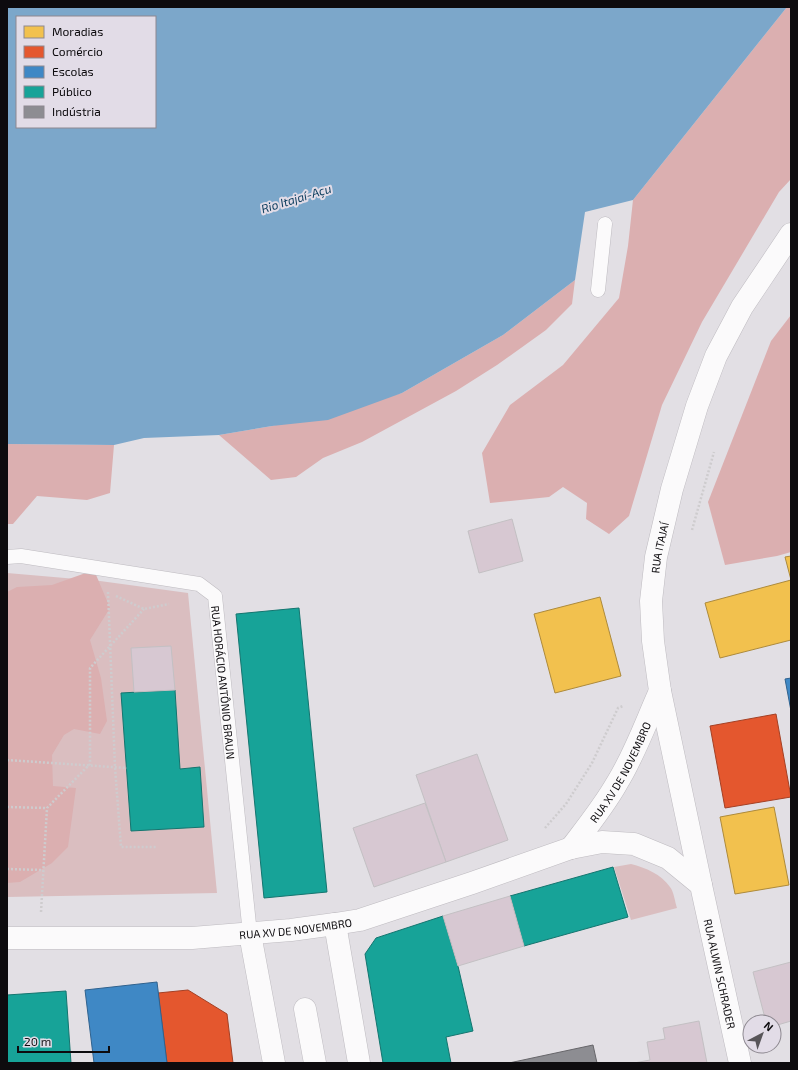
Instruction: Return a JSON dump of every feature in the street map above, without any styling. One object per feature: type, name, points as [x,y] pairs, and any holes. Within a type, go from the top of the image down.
[{"type":"main road","name":"RUA ITAJAÍ","points":[[701,885],[660,691],[653,640],[651,601],[656,557],[672,489],[697,406],[716,356],[742,307],[791,234]]},
{"type":"main road","name":"RUA XV DE NOVEMBRO","points":[[571,848],[596,816],[618,783],[660,691]]},
{"type":"main road","name":"RUA XV DE NOVEMBRO","points":[[7,938],[192,938],[291,930],[360,920],[571,848],[602,842],[634,844],[668,858],[701,885]]},
{"type":"main road","name":"RUA ALWIN SCHRADER","points":[[701,885],[740,1063]]},
{"type":"main road","points":[[335,924],[359,1063]]},
{"type":"main road","points":[[250,934],[274,1063]]},
{"type":"main road","points":[[305,1009],[315,1063]]},
{"type":"lane","points":[[598,290],[605,224]]},
{"type":"lane","name":"RUA HORÁCIO ANTÔNIO BRAUN","points":[[7,557],[21,556],[199,584],[215,596],[250,934]]},
{"type":"path","points":[[692,533],[716,445]]},
{"type":"path","points":[[107,570],[115,767],[121,848],[157,847]]},
{"type":"path","points":[[41,912],[47,808],[90,764],[90,668],[144,609]]},
{"type":"path","points":[[540,832],[566,804],[592,763],[618,708]]},
{"type":"path","points":[[7,760],[90,764],[127,768]]},
{"type":"path","points":[[7,807],[47,808]]},
{"type":"path","points":[[7,869],[43,870]]},
{"type":"shaded area","points":[[787,7],[791,7],[791,179],[779,192],[702,322],[662,405],[629,516],[609,534],[586,519],[587,503],[563,487],[549,497],[490,503],[482,453],[510,405],[563,365],[619,298],[628,246],[633,200]]},
{"type":"shaded area","points":[[575,280],[572,304],[546,330],[497,365],[456,391],[362,442],[323,458],[296,477],[271,480],[219,435],[272,426],[402,393],[503,335]]},
{"type":"shaded area","points":[[791,315],[791,552],[777,556],[725,565],[708,502],[771,341]]},
{"type":"shaded area","points":[[7,444],[114,445],[110,493],[87,500],[37,496],[13,524],[7,524]]},
{"type":"shaded area","points":[[94,570],[110,608],[90,640],[101,678],[107,721],[100,734],[74,729],[64,735],[52,755],[53,786],[76,788],[68,847],[52,863],[20,882],[7,883],[7,592],[17,587],[52,585]]},
{"type":"shaded area","points":[[7,573],[100,581],[188,593],[217,893],[7,897]]},
{"type":"shaded area","points":[[631,864],[642,867],[662,878],[671,889],[677,908],[631,920],[614,867]]},
{"type":"water","name":"Rio Itajaí-Açu","points":[[7,7],[787,7],[633,200],[585,212],[575,280],[503,335],[402,393],[328,420],[272,426],[219,435],[144,438],[114,445],[7,444]]},
{"type":"building: Moradias","points":[[791,556],[791,580],[785,557]]},
{"type":"building: Moradias","points":[[791,580],[791,640],[720,658],[705,603]]},
{"type":"building: Moradias","points":[[600,597],[621,676],[555,693],[534,614]]},
{"type":"building: Moradias","points":[[774,807],[789,885],[735,894],[720,817]]},
{"type":"building: Comércio","points":[[776,714],[791,797],[725,808],[710,726]]},
{"type":"building: Comércio","points":[[188,990],[227,1014],[233,1063],[167,1063],[158,993]]},
{"type":"building: Escolas","points":[[791,678],[791,711],[785,679]]},
{"type":"building: Escolas","points":[[157,982],[167,1063],[94,1063],[85,990]]},
{"type":"building: Público","points":[[299,608],[327,892],[264,898],[236,614]]},
{"type":"building: Público","points":[[175,690],[180,769],[200,767],[204,827],[131,831],[121,693]]},
{"type":"building: Público","points":[[613,867],[628,917],[524,946],[510,896]]},
{"type":"building: Público","points":[[443,916],[458,966],[473,1031],[446,1037],[451,1063],[383,1063],[365,954],[376,938]]},
{"type":"building: Público","points":[[66,991],[71,1063],[7,1063],[7,995]]},
{"type":"building: Indústria","points":[[593,1045],[597,1063],[509,1063]]},
{"type":"building: Outros","points":[[512,519],[523,561],[479,573],[468,531]]},
{"type":"building: Outros","points":[[171,646],[175,690],[134,692],[131,648]]},
{"type":"building: Outros","points":[[477,754],[508,840],[446,862],[416,775]]},
{"type":"building: Outros","points":[[425,803],[446,862],[374,887],[353,828]]},
{"type":"building: Outros","points":[[510,896],[524,946],[458,966],[443,916]]},
{"type":"building: Outros","points":[[791,962],[791,1021],[782,1024],[782,1014],[764,1014],[753,972]]},
{"type":"building: Outros","points":[[699,1021],[707,1063],[634,1063],[650,1060],[647,1042],[665,1039],[663,1028]]}]
